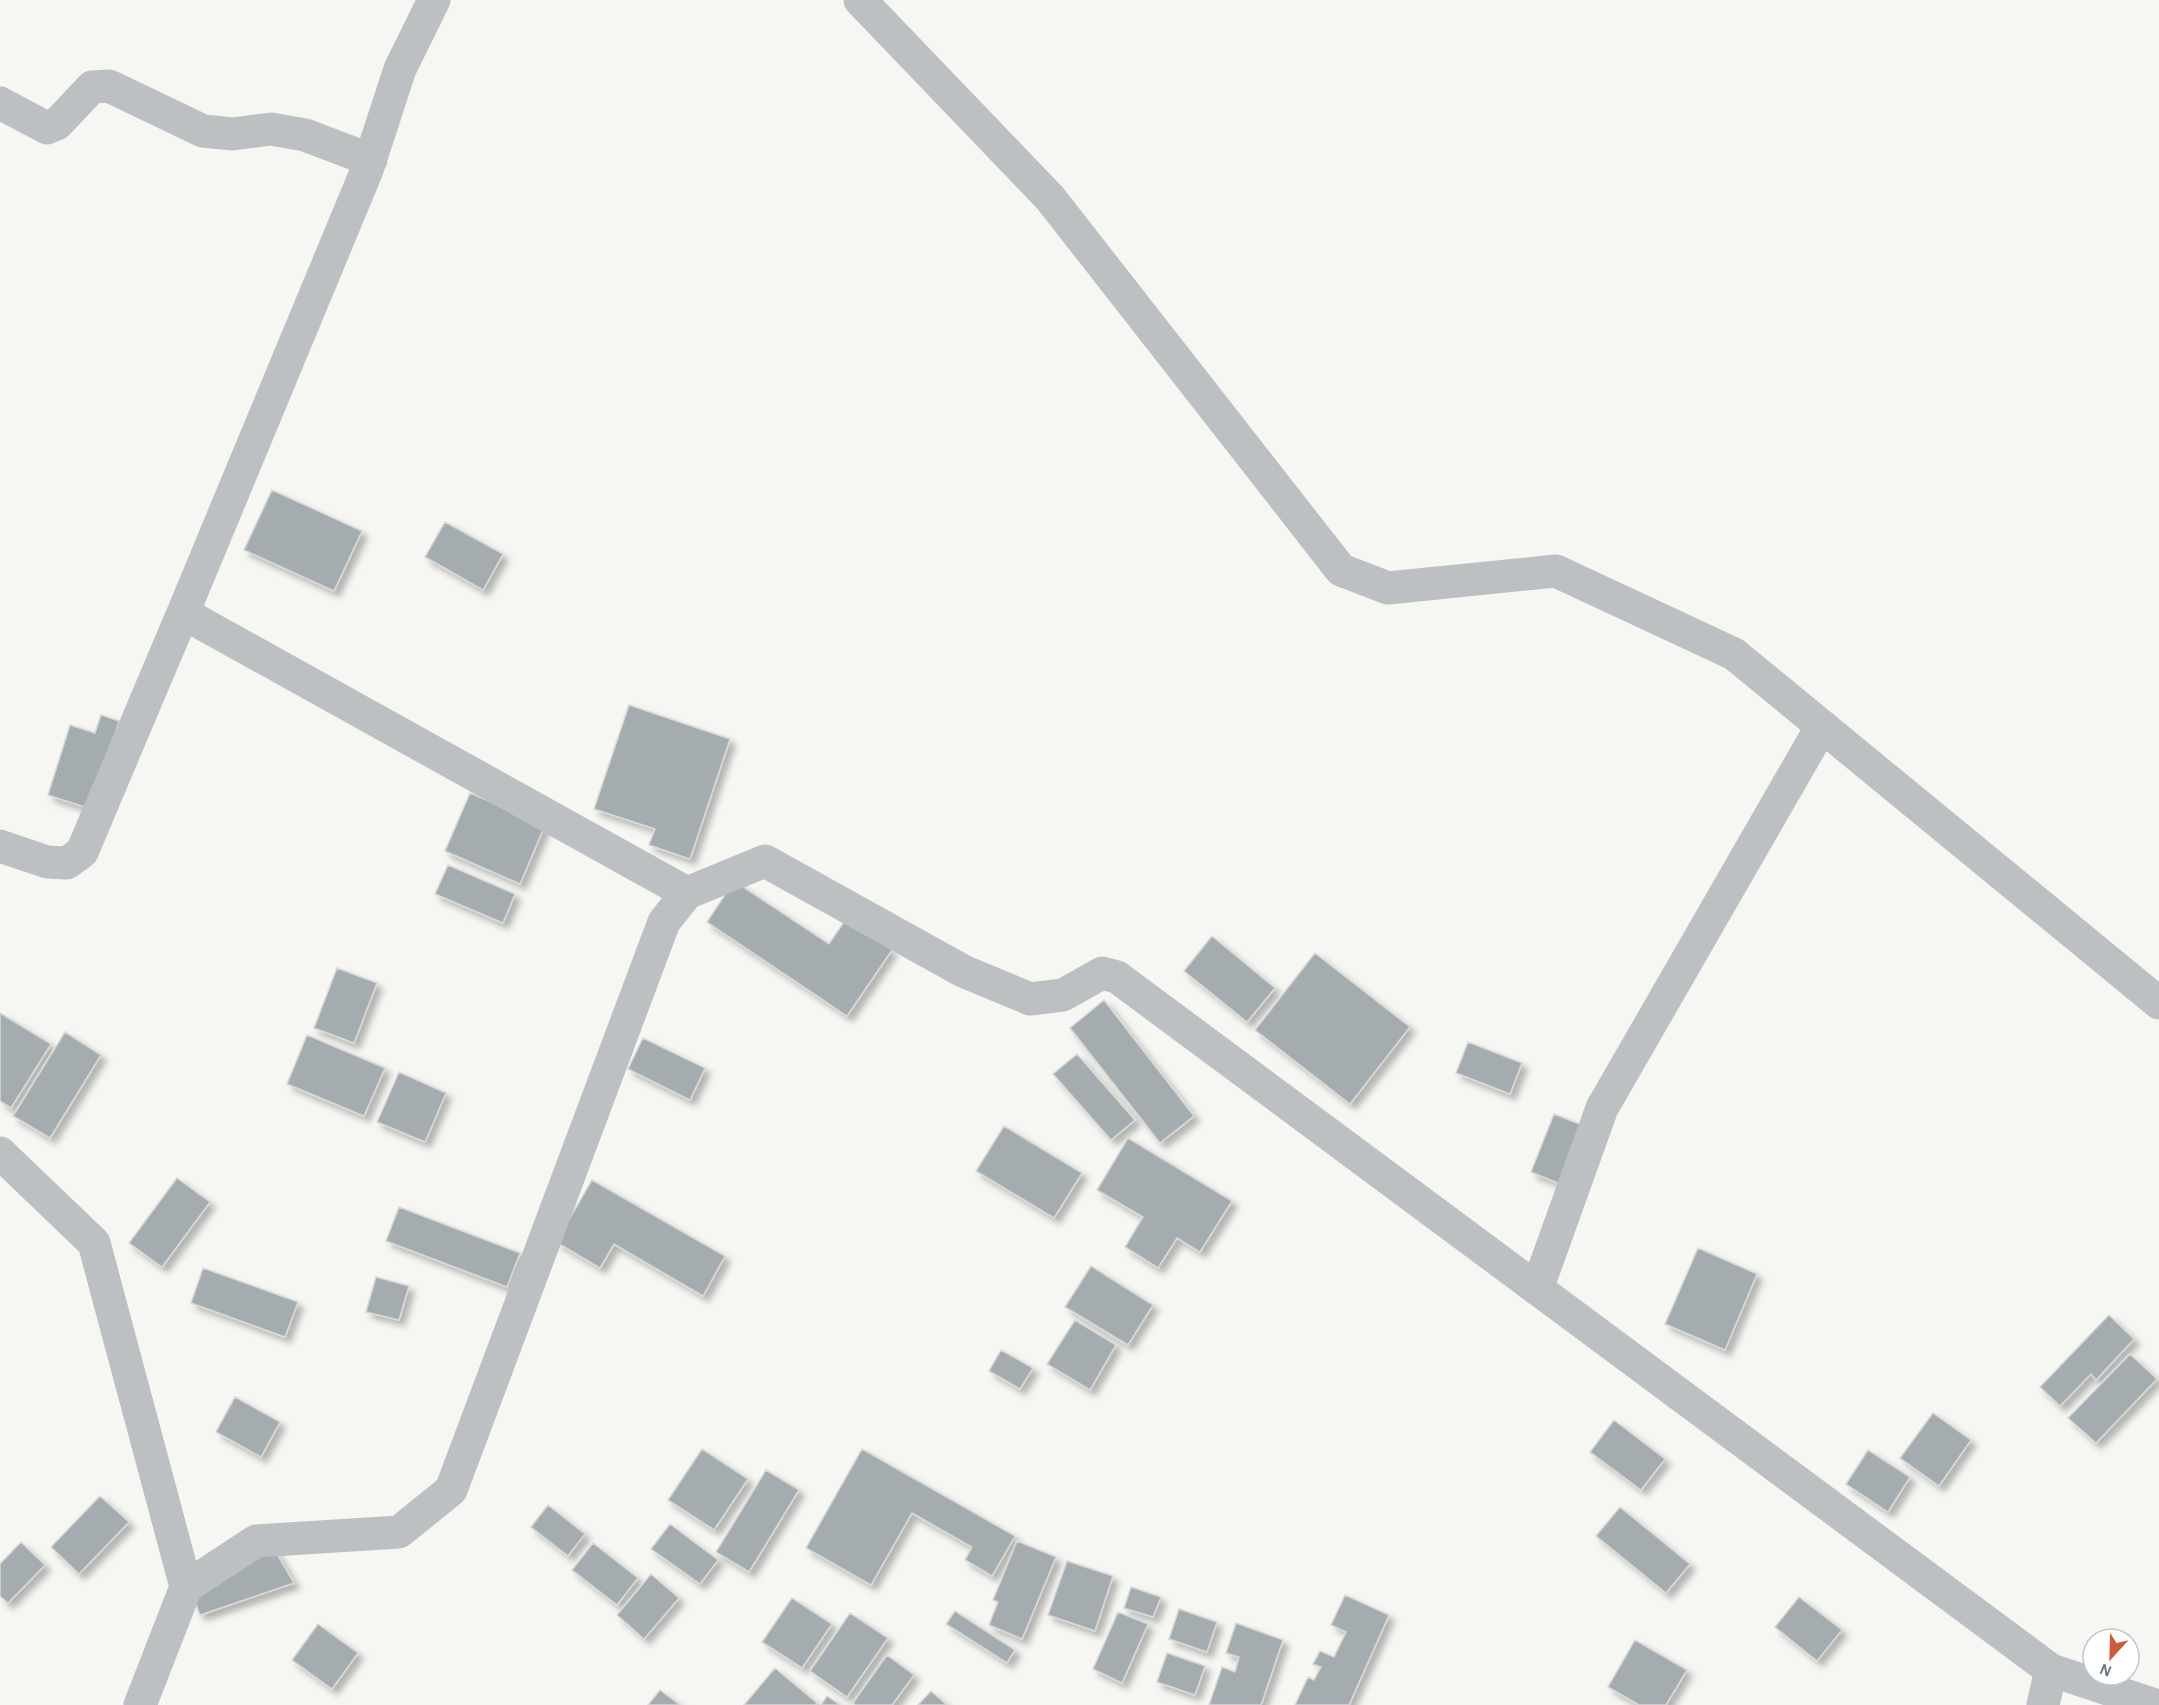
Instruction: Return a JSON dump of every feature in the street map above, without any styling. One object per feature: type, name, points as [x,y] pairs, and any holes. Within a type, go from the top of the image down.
[{"type":"street","points":[[0,846],[47,862],[67,863],[82,852],[371,160],[400,69],[434,0]]},
{"type":"street","points":[[860,0],[1050,198],[1341,570],[1388,588],[1556,571],[1734,654],[2159,1003]]},
{"type":"street","points":[[0,103],[47,128],[57,124],[92,87],[109,86],[203,131],[233,134],[271,129],[305,135],[371,160]]},
{"type":"street","points":[[183,613],[687,892]]},
{"type":"street","points":[[1537,1289],[1602,1108],[1822,726]]},
{"type":"street","points":[[140,1705],[186,1587],[256,1541],[399,1533],[451,1490],[664,922],[687,892],[765,861],[963,971],[1030,999],[1064,995],[1102,973],[1118,977],[2051,1670],[2155,1705]]},
{"type":"street","points":[[0,1153],[94,1243],[186,1587]]},
{"type":"street","points":[[2043,1705],[2051,1670]]},
{"type":"building","points":[[272,490],[362,531],[334,591],[244,550]]},
{"type":"building","points":[[445,522],[503,554],[483,590],[425,557]]},
{"type":"building","points":[[629,705],[730,739],[690,859],[649,845],[655,829],[594,809]]},
{"type":"building","points":[[101,715],[119,721],[91,809],[48,795],[70,725],[95,733]]},
{"type":"building","points":[[470,793],[545,825],[520,884],[445,851]]},
{"type":"building","points":[[448,865],[515,894],[503,923],[435,894]]},
{"type":"building","points":[[734,881],[829,944],[846,919],[892,950],[847,1016],[707,922]]},
{"type":"building","points":[[1212,936],[1275,988],[1247,1022],[1184,971]]},
{"type":"building","points":[[1315,953],[1410,1027],[1350,1104],[1255,1030]]},
{"type":"building","points":[[337,968],[377,983],[354,1043],[314,1028]]},
{"type":"building","points":[[1104,1000],[1194,1116],[1160,1143],[1070,1028]]},
{"type":"building","points":[[0,1013],[51,1044],[11,1108],[0,1101]]},
{"type":"building","points":[[65,1032],[101,1055],[50,1138],[13,1116]]},
{"type":"building","points":[[307,1035],[385,1068],[364,1116],[287,1084]]},
{"type":"building","points":[[643,1038],[705,1068],[690,1100],[628,1069]]},
{"type":"building","points":[[1468,1042],[1522,1063],[1510,1094],[1456,1073]]},
{"type":"building","points":[[1077,1054],[1135,1120],[1111,1140],[1053,1074]]},
{"type":"building","points":[[399,1072],[446,1093],[425,1142],[377,1122]]},
{"type":"building","points":[[1554,1114],[1587,1127],[1563,1185],[1531,1172]]},
{"type":"building","points":[[1004,1126],[1082,1173],[1054,1218],[976,1171]]},
{"type":"building","points":[[1128,1138],[1232,1201],[1200,1252],[1177,1238],[1158,1268],[1125,1247],[1143,1217],[1097,1190]]},
{"type":"building","points":[[177,1178],[210,1202],[162,1267],[129,1243]]},
{"type":"building","points":[[592,1180],[725,1256],[703,1296],[614,1244],[600,1268],[556,1242]]},
{"type":"building","points":[[399,1207],[520,1253],[507,1287],[386,1241]]},
{"type":"building","points":[[1698,1248],[1757,1274],[1725,1350],[1665,1324]]},
{"type":"building","points":[[1091,1266],[1153,1305],[1128,1345],[1065,1307]]},
{"type":"building","points":[[203,1268],[298,1302],[285,1337],[191,1303]]},
{"type":"building","points":[[376,1277],[409,1286],[399,1320],[366,1312]]},
{"type":"building","points":[[2109,1315],[2134,1339],[2096,1380],[2091,1374],[2060,1406],[2040,1387]]},
{"type":"building","points":[[1075,1320],[1116,1345],[1090,1390],[1047,1364]]},
{"type":"building","points":[[1001,1350],[1033,1368],[1020,1389],[989,1371]]},
{"type":"building","points":[[2130,1354],[2157,1379],[2096,1443],[2068,1418]]},
{"type":"building","points":[[235,1397],[280,1422],[261,1457],[216,1432]]},
{"type":"building","points":[[1933,1413],[1971,1440],[1939,1486],[1900,1458]]},
{"type":"building","points":[[1614,1420],[1665,1459],[1641,1490],[1590,1452]]},
{"type":"building","points":[[702,1449],[748,1479],[714,1530],[668,1500]]},
{"type":"building","points":[[862,1449],[1015,1536],[992,1576],[965,1560],[972,1547],[912,1513],[871,1585],[806,1548]]},
{"type":"building","points":[[1868,1450],[1910,1477],[1888,1512],[1846,1484]]},
{"type":"building","points":[[766,1470],[799,1490],[749,1572],[716,1552]]},
{"type":"building","points":[[100,1496],[129,1522],[79,1574],[51,1547]]},
{"type":"building","points":[[548,1505],[585,1534],[568,1556],[531,1527]]},
{"type":"building","points":[[1620,1507],[1690,1564],[1666,1593],[1596,1536]]},
{"type":"building","points":[[670,1524],[718,1560],[700,1584],[651,1549]]},
{"type":"building","points":[[1017,1541],[1056,1557],[1022,1639],[989,1625],[998,1602],[993,1600]]},
{"type":"building","points":[[21,1542],[45,1565],[8,1603],[0,1596],[0,1564]]},
{"type":"building","points":[[270,1542],[294,1583],[200,1615],[194,1599]]},
{"type":"building","points":[[593,1543],[638,1578],[617,1605],[572,1570]]},
{"type":"building","points":[[1067,1561],[1113,1576],[1095,1631],[1048,1615]]},
{"type":"building","points":[[651,1574],[679,1598],[644,1639],[617,1615]]},
{"type":"building","points":[[1131,1587],[1161,1597],[1153,1617],[1124,1608]]},
{"type":"building","points":[[1345,1595],[1389,1615],[1349,1705],[1295,1705],[1308,1677],[1314,1680],[1321,1667],[1313,1664],[1320,1651],[1334,1657],[1346,1632],[1331,1625]]},
{"type":"building","points":[[1799,1597],[1842,1630],[1817,1661],[1775,1627]]},
{"type":"building","points":[[792,1598],[832,1624],[802,1668],[762,1642]]},
{"type":"building","points":[[1179,1609],[1217,1622],[1207,1652],[1169,1639]]},
{"type":"building","points":[[955,1611],[1015,1650],[1007,1663],[946,1624]]},
{"type":"building","points":[[1118,1612],[1148,1624],[1122,1683],[1093,1669]]},
{"type":"building","points":[[850,1613],[888,1638],[847,1697],[810,1671]]},
{"type":"building","points":[[1236,1623],[1283,1640],[1261,1705],[1209,1705],[1222,1667],[1235,1672],[1239,1657],[1226,1653]]},
{"type":"building","points":[[318,1624],[358,1653],[332,1689],[292,1660]]},
{"type":"building","points":[[1635,1640],[1687,1670],[1666,1705],[1639,1705],[1608,1687]]},
{"type":"building","points":[[1167,1653],[1205,1666],[1195,1695],[1157,1682]]},
{"type":"building","points":[[887,1655],[914,1675],[892,1705],[856,1705],[853,1703]]},
{"type":"building","points":[[775,1668],[817,1703],[815,1705],[744,1705]]},
{"type":"building","points":[[660,1690],[680,1705],[648,1705]]},
{"type":"building","points":[[931,1691],[947,1705],[918,1705]]},
{"type":"building","points":[[827,1696],[840,1705],[821,1705]]}]
